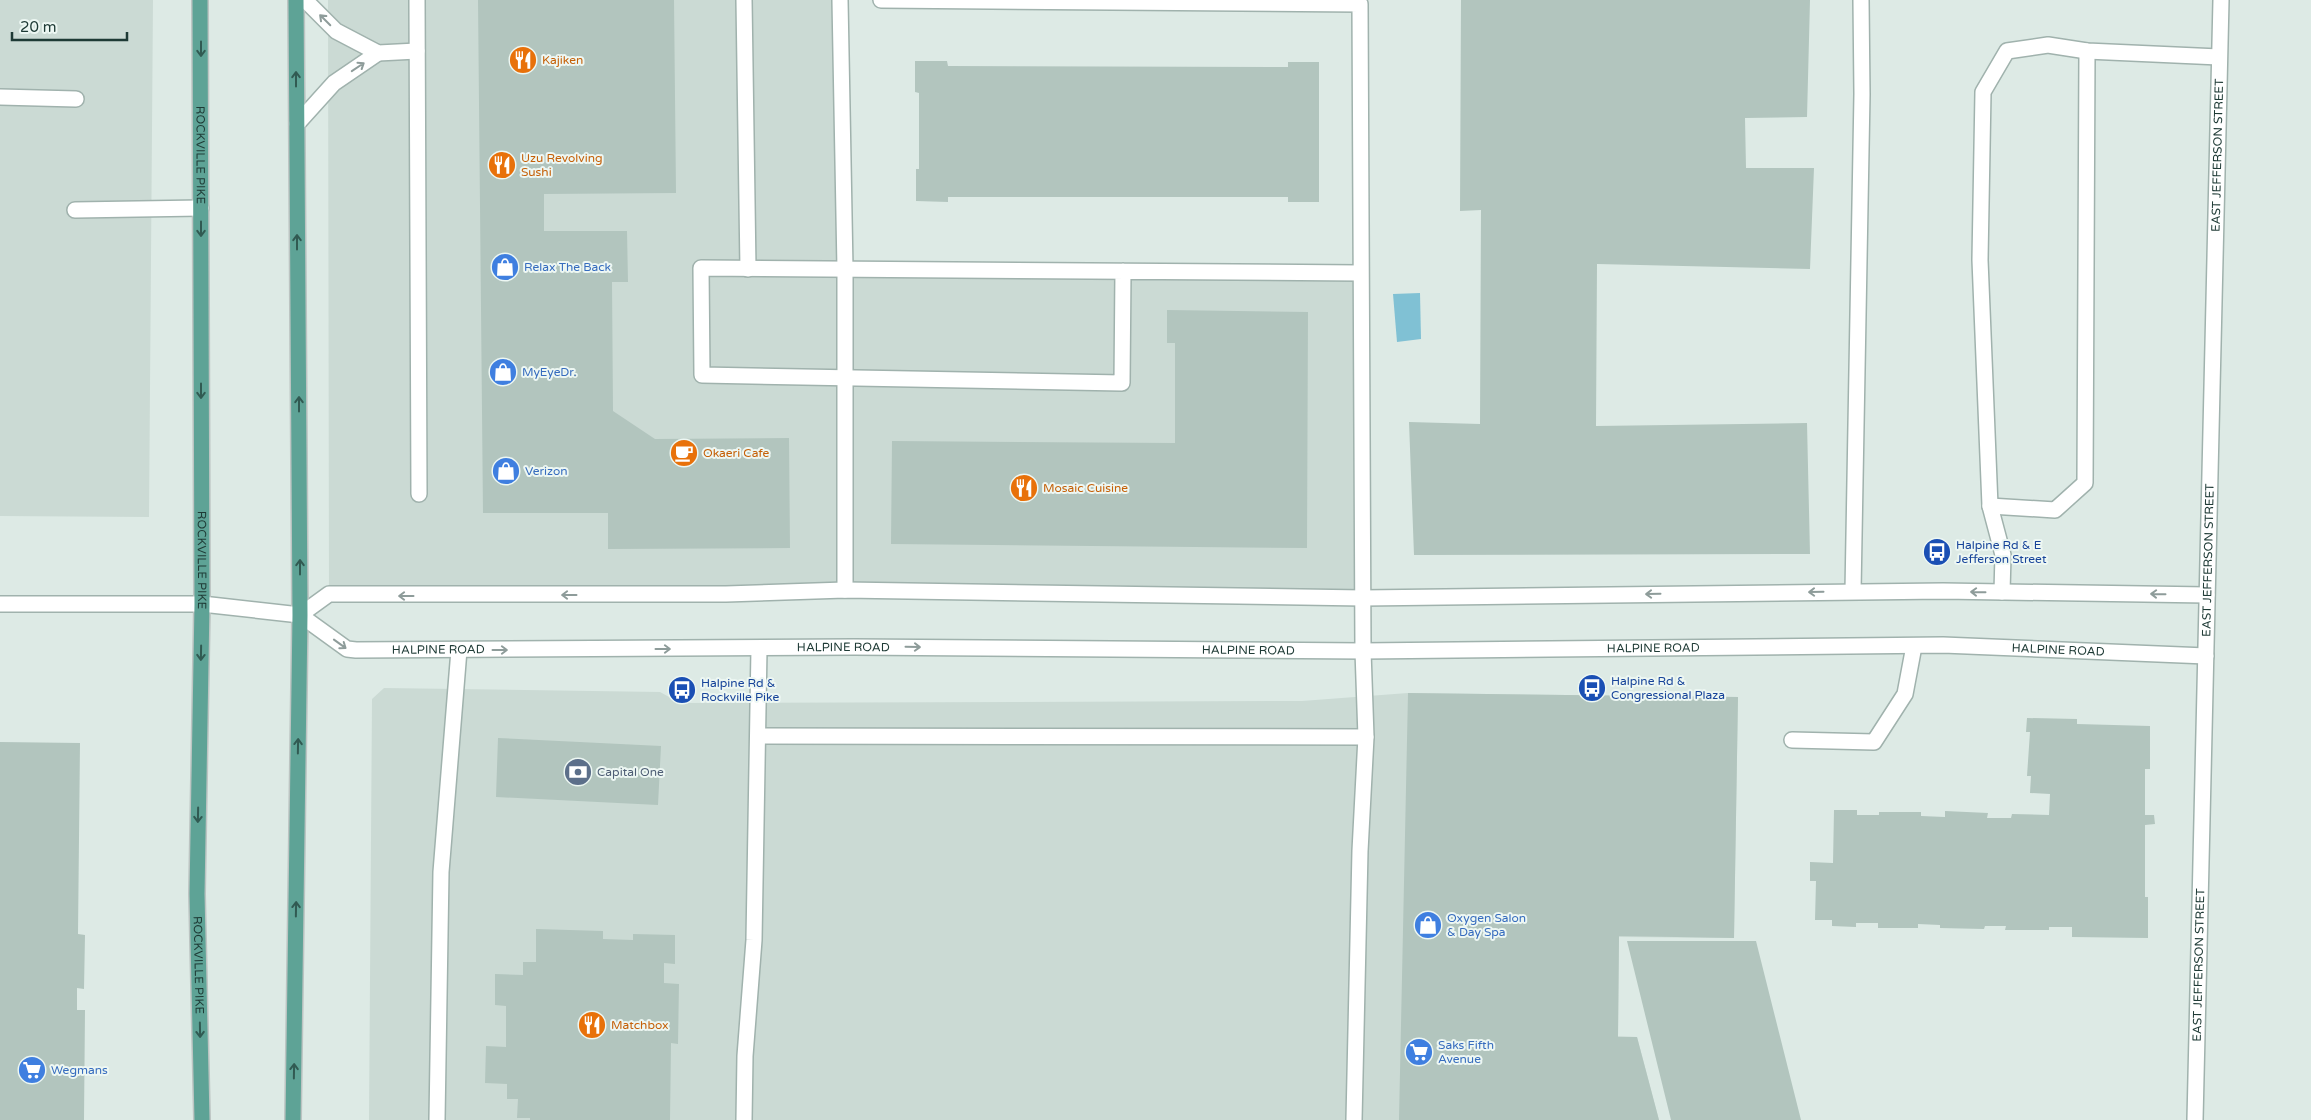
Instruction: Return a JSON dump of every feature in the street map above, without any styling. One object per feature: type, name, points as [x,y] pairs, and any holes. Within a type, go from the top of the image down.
[{"type":"main road","name":"ROCKVILLE PIKE","points":[[200,0],[202,604],[196,894],[202,1120]]},
{"type":"main road","points":[[293,1120],[300,615],[296,0]]},
{"type":"street","points":[[305,0],[336,31],[378,53],[417,51]]},
{"type":"street","points":[[417,0],[419,494]]},
{"type":"street","points":[[744,0],[748,269]]},
{"type":"street","points":[[840,0],[846,378],[845,590]]},
{"type":"street","points":[[881,0],[1360,4],[1363,651],[1366,737],[1360,851],[1354,1120]]},
{"type":"street","points":[[1853,591],[1862,104],[1861,0]]},
{"type":"street","name":"EAST JEFFERSON STREET","points":[[2196,1120],[2221,0]]},
{"type":"street","points":[[2002,592],[2003,554],[1990,506],[1980,260],[1983,92],[2007,51],[2048,44],[2087,51],[2219,57]]},
{"type":"street","points":[[1990,506],[2055,510],[2085,483],[2087,51]]},
{"type":"street","points":[[297,124],[334,83],[378,53]]},
{"type":"street","points":[[0,97],[76,99]]},
{"type":"street","points":[[76,210],[201,208]]},
{"type":"street","points":[[1122,271],[1122,383],[702,375],[701,268],[748,269],[845,269],[1122,271],[1360,273]]},
{"type":"street","points":[[0,604],[202,604],[300,615],[329,594],[384,596],[726,594],[845,590],[1363,598],[1853,591],[2207,595]]},
{"type":"street","name":"HALPINE ROAD","points":[[300,615],[346,649],[759,649],[854,647],[1363,651],[1914,646],[2206,656]]},
{"type":"street","points":[[1792,740],[1874,742],[1904,694],[1914,646]]},
{"type":"street","points":[[744,1120],[745,1056],[754,940],[759,649]]},
{"type":"street","points":[[437,1120],[441,872],[459,650]]},
{"type":"street","points":[[758,736],[1366,737]]},
{"type":"shaded area","points":[[0,0],[153,0],[149,517],[0,516]]},
{"type":"shaded area","points":[[328,0],[840,0],[846,269],[1360,273],[1363,598],[329,594]]},
{"type":"shaded area","points":[[384,688],[660,692],[680,703],[1302,701],[1408,693],[1738,697],[1734,938],[1619,937],[1618,1036],[1637,1037],[1659,1120],[369,1120],[372,699]]},
{"type":"water","points":[[1420,293],[1421,339],[1397,342],[1393,294]]},
{"type":"building","points":[[478,0],[674,0],[676,193],[544,194],[544,231],[627,231],[628,282],[612,282],[613,411],[655,439],[789,438],[790,548],[608,549],[608,513],[483,513]]},
{"type":"building","points":[[1461,0],[1810,0],[1807,117],[1745,118],[1746,168],[1814,168],[1810,269],[1597,264],[1596,426],[1807,423],[1810,554],[1414,555],[1409,422],[1480,424],[1481,210],[1460,211]]},
{"type":"building","points":[[915,61],[947,61],[948,66],[1288,67],[1288,62],[1319,62],[1319,202],[1288,202],[1288,197],[948,197],[948,202],[916,201],[916,169],[919,169],[919,93],[915,92]]},
{"type":"building","points":[[1167,310],[1308,312],[1307,548],[891,544],[892,441],[1175,443],[1175,343],[1167,343]]},
{"type":"building","points":[[1408,693],[1738,697],[1734,938],[1619,936],[1618,1037],[1637,1037],[1659,1120],[1399,1120]]},
{"type":"building","points":[[2027,718],[2077,719],[2077,724],[2150,726],[2150,769],[2145,769],[2145,815],[2154,815],[2155,824],[2145,825],[2145,897],[2148,897],[2148,938],[2072,937],[2072,927],[2049,927],[2049,930],[2005,930],[2006,926],[1985,926],[1984,929],[1940,928],[1940,925],[1918,924],[1918,928],[1878,928],[1878,923],[1856,923],[1856,927],[1832,926],[1832,920],[1815,920],[1816,881],[1810,881],[1810,862],[1833,863],[1834,810],[1857,810],[1857,815],[1879,815],[1879,812],[1921,812],[1921,816],[1945,817],[1945,811],[1988,813],[1987,818],[2011,818],[2012,814],[2049,815],[2050,794],[2030,793],[2031,776],[2027,776],[2030,732],[2026,732]]},
{"type":"building","name":"Capital One","points":[[498,738],[661,746],[658,805],[496,797]]},
{"type":"building","points":[[0,742],[80,743],[78,934],[85,935],[84,989],[77,988],[77,1010],[85,1010],[84,1120],[0,1120]]},
{"type":"building","name":"Matchbox","points":[[536,929],[603,931],[603,939],[633,940],[633,934],[675,935],[675,964],[664,963],[664,983],[679,984],[678,1044],[671,1043],[670,1120],[530,1120],[530,1118],[517,1118],[518,1099],[507,1099],[507,1084],[485,1083],[486,1046],[506,1047],[506,1006],[495,1005],[495,974],[523,975],[523,962],[536,962]]},
{"type":"building","points":[[1627,941],[1756,941],[1801,1120],[1671,1120]]},
{"type":"place","name":"Kajiken","points":[[523,60]]},
{"type":"place","name":"Uzu Revolving Sushi","points":[[502,165]]},
{"type":"place","name":"Relax The Back","points":[[505,267]]},
{"type":"place","name":"MyEyeDr.","points":[[503,372]]},
{"type":"place","name":"Okaeri Cafe","points":[[684,453]]},
{"type":"place","name":"Verizon","points":[[506,471]]},
{"type":"place","name":"Mosaic Cuisine","points":[[1024,488]]},
{"type":"place","name":"Halpine Rd & E Jefferson Street","points":[[1937,552]]},
{"type":"place","name":"Halpine Rd & Congressional Plaza","points":[[1592,688]]},
{"type":"place","name":"Halpine Rd & Rockville Pike","points":[[682,690]]},
{"type":"place","name":"Capital One","points":[[578,772]]},
{"type":"place","name":"Oxygen Salon & Day Spa","points":[[1428,925]]},
{"type":"place","name":"Matchbox","points":[[592,1025]]},
{"type":"place","name":"Saks Fifth Avenue","points":[[1419,1052]]},
{"type":"place","name":"Wegmans","points":[[32,1070]]}]
